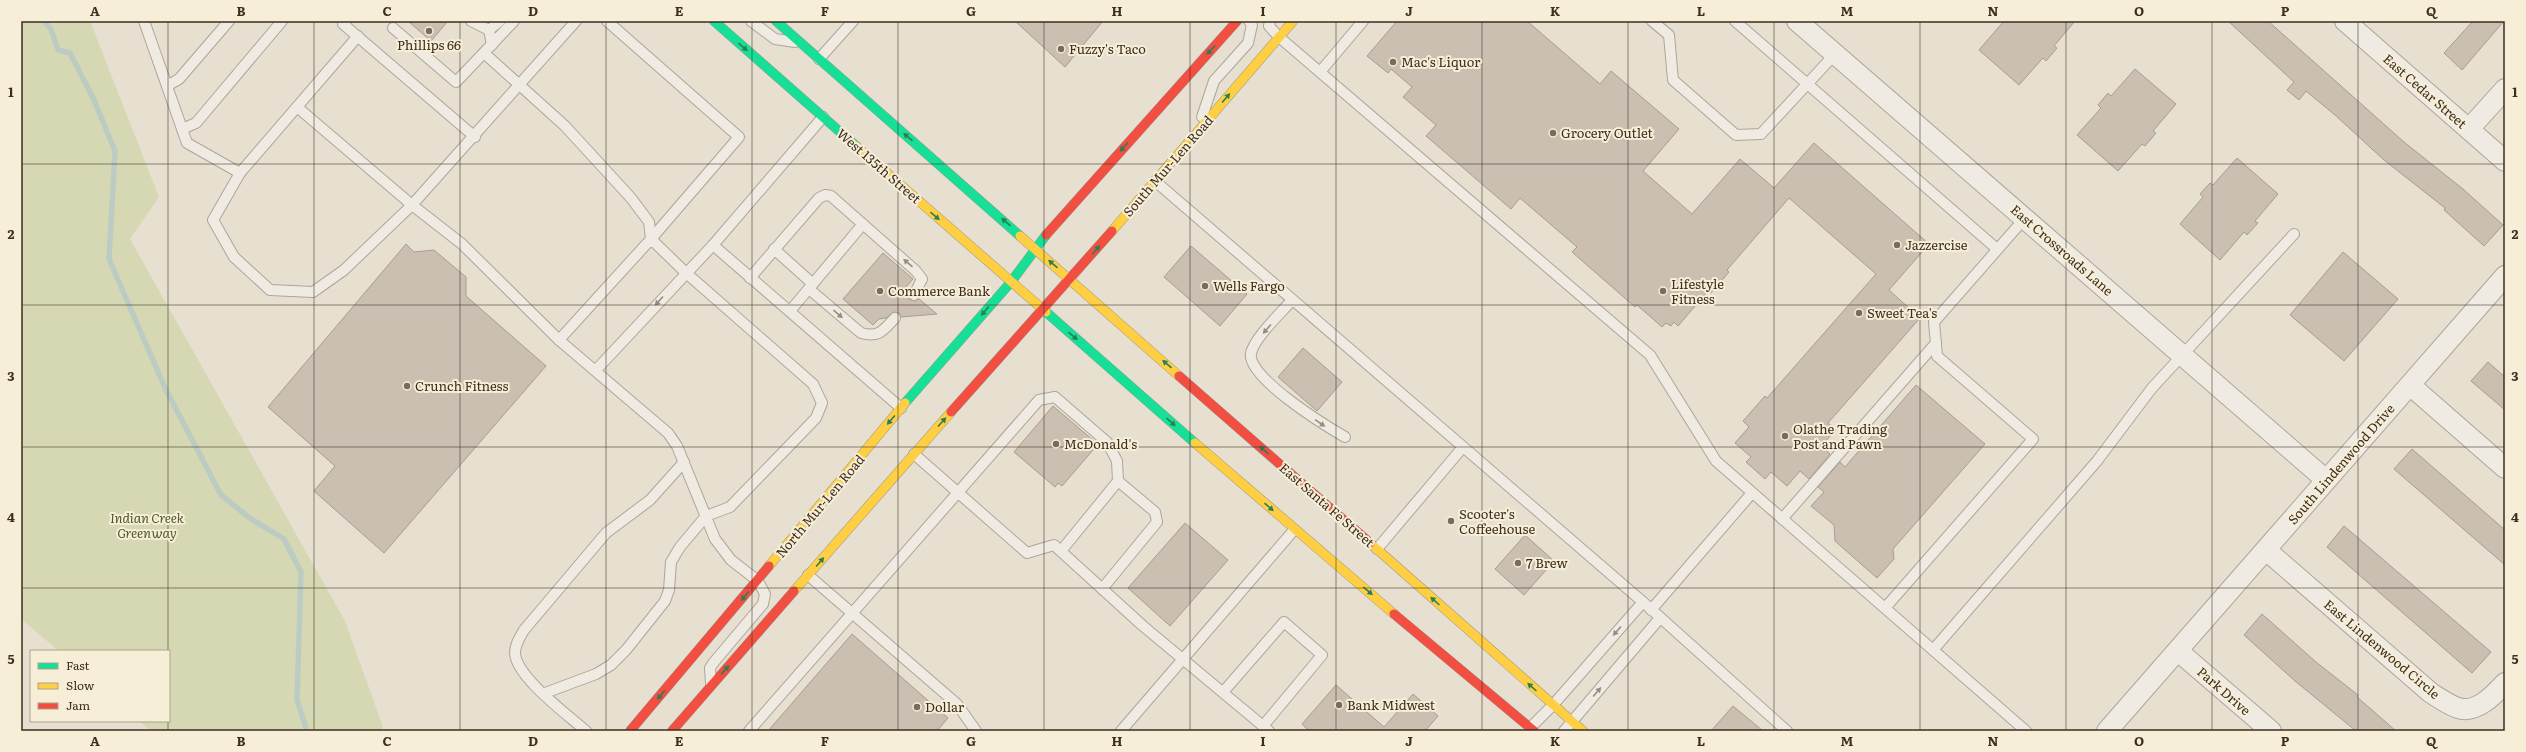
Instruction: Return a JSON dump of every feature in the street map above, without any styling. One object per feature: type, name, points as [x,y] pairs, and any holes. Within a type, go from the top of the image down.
[{"type":"main road","name":"West 135th Street","points":[[714,21],[1044,310]]},
{"type":"main road","points":[[776,21],[1071,279]]},
{"type":"main road","points":[[1011,282],[1035,248],[1236,21]]},
{"type":"main road","name":"South Mur-Len Road","points":[[1044,310],[1293,21]]},
{"type":"main road","name":"East Santa Fe Street","points":[[1071,279],[1583,731]]},
{"type":"main road","name":"North Mur-Len Road","points":[[630,731],[758,581],[901,408],[1011,282]]},
{"type":"main road","points":[[672,731],[914,454],[1044,310],[1294,530],[1531,730]]},
{"type":"street","name":"East Crossroads Lane","points":[[1797,21],[2326,480]]},
{"type":"street","name":"East Cedar Street","points":[[2345,21],[2505,161]]},
{"type":"street","points":[[2469,130],[2505,89]]},
{"type":"street","name":"South Lindenwood Drive","points":[[2107,731],[2505,276]]},
{"type":"street","points":[[2410,385],[2505,468]]},
{"type":"street","name":"East Lindenwood Circle","points":[[2266,550],[2431,693],[2459,708],[2477,706],[2494,695],[2505,683]]},
{"type":"street","name":"Park Drive","points":[[2178,651],[2271,731]]},
{"type":"lane","points":[[144,21],[187,143],[240,173]]},
{"type":"lane","points":[[167,86],[179,79],[229,21]]},
{"type":"lane","points":[[182,129],[196,123],[282,21]]},
{"type":"lane","points":[[346,21],[343,24],[474,137]]},
{"type":"lane","points":[[471,21],[489,26],[500,21]]},
{"type":"lane","points":[[393,28],[456,82],[514,21]]},
{"type":"lane","points":[[358,36],[240,173],[213,220],[234,257],[270,290],[313,292],[344,270],[412,205],[576,21]]},
{"type":"lane","points":[[559,340],[651,239],[740,137],[607,21]]},
{"type":"lane","points":[[751,21],[775,39],[800,42]]},
{"type":"lane","points":[[819,59],[853,21]]},
{"type":"lane","points":[[1197,132],[1214,81],[1248,43],[1252,25],[1250,21]]},
{"type":"lane","points":[[1270,21],[1269,26],[1279,37],[1650,355],[1716,461],[2026,731]]},
{"type":"lane","points":[[1320,72],[1363,21]]},
{"type":"lane","points":[[1652,21],[1669,36],[1673,80],[1736,135],[1761,134],[1835,54]]},
{"type":"lane","points":[[1735,21],[1997,249]]},
{"type":"lane","points":[[489,26],[492,45]]},
{"type":"lane","points":[[484,53],[565,126],[631,198],[648,222],[651,239],[685,272],[814,384],[822,403],[816,418],[730,507],[706,516],[671,562],[669,590],[665,601],[626,650],[611,665],[596,674],[545,693]]},
{"type":"lane","points":[[297,107],[412,205],[462,244],[559,340],[668,433],[678,446],[716,540],[731,560],[758,581],[765,594],[765,601],[710,668],[711,686]]},
{"type":"lane","points":[[596,370],[685,272],[713,245],[824,117]]},
{"type":"lane","points":[[1155,181],[1643,602],[1787,731]]},
{"type":"lane","points":[[750,278],[819,198],[825,195],[831,196],[916,271],[922,279],[914,295]]},
{"type":"lane","points":[[1884,608],[2033,439],[1937,356],[1934,322],[2025,218]]},
{"type":"lane","points":[[790,312],[863,224]]},
{"type":"lane","points":[[1933,650],[2097,460],[2146,395],[2182,354],[2294,234]]},
{"type":"lane","points":[[713,245],[901,408]]},
{"type":"lane","points":[[774,250],[861,333],[871,336],[880,333],[895,318]]},
{"type":"lane","points":[[1292,300],[1254,345],[1251,355],[1254,367],[1303,411],[1345,437]]},
{"type":"lane","points":[[1782,520],[1936,344]]},
{"type":"lane","points":[[749,731],[956,492],[1039,400],[1055,397],[1107,442],[1117,461],[1118,481],[1061,551]]},
{"type":"lane","points":[[1377,549],[1463,447]]},
{"type":"lane","points":[[914,454],[1027,553],[1054,545],[1102,589],[1183,659],[1224,691],[1266,729],[1322,655],[1284,622],[1224,691]]},
{"type":"lane","points":[[586,731],[528,677],[517,663],[516,645],[524,630],[606,533],[650,500],[684,462]]},
{"type":"lane","points":[[1102,589],[1157,522],[1156,512],[1118,481]]},
{"type":"lane","points":[[1651,610],[1752,493]]},
{"type":"lane","points":[[1121,731],[1294,530]]},
{"type":"lane","points":[[808,575],[957,704],[976,731]]},
{"type":"lane","points":[[1531,730],[1643,602]]},
{"type":"lane","points":[[1564,731],[1660,618]]},
{"type":"green space","name":"Indian Creek Greenway","points":[[21,21],[90,21],[159,197],[130,239],[345,621],[383,727],[381,731],[151,731],[140,722],[170,722],[170,650],[58,650],[21,619]]},
{"type":"building","name":"Phillips 66","points":[[408,21],[448,21],[431,41]]},
{"type":"building","points":[[1015,21],[1103,21],[1065,67]]},
{"type":"building","points":[[1397,21],[1527,21],[1600,84],[1611,71],[1679,129],[1643,171],[1692,214],[1740,159],[1774,188],[1814,143],[1929,244],[1889,290],[1920,318],[1828,423],[1836,430],[1821,446],[1830,454],[1809,479],[1800,471],[1787,486],[1771,472],[1765,479],[1746,462],[1751,457],[1735,443],[1749,427],[1743,421],[1765,396],[1767,398],[1876,274],[1789,198],[1727,270],[1729,272],[1711,293],[1708,291],[1678,326],[1674,322],[1671,326],[1666,323],[1662,327],[1637,305],[1635,307],[1572,252],[1577,247],[1520,198],[1511,209],[1426,136],[1436,125],[1403,97],[1412,87],[1391,69],[1388,73],[1367,56]]},
{"type":"building","points":[[2004,21],[2075,21],[2054,46],[2057,48],[2046,61],[2043,58],[2019,85],[1979,50]]},
{"type":"building","points":[[2228,21],[2268,21],[2404,142],[2463,189],[2503,225],[2484,246],[2444,210],[2445,208],[2384,160],[2335,115],[2306,91],[2299,100],[2287,90],[2294,82]]},
{"type":"building","points":[[2473,21],[2504,21],[2462,70],[2444,53]]},
{"type":"building","points":[[2135,69],[2176,104],[2153,131],[2156,133],[2145,146],[2142,144],[2118,171],[2077,135],[2101,108],[2098,105],[2108,93],[2111,96]]},
{"type":"building","points":[[2237,158],[2278,194],[2255,221],[2258,223],[2247,235],[2244,232],[2220,260],[2180,224],[2203,197],[2200,194],[2210,183],[2213,185]]},
{"type":"building","name":"Crunch Fitness","points":[[406,244],[414,252],[434,250],[466,277],[466,296],[546,366],[384,553],[314,491],[335,466],[268,407]]},
{"type":"building","name":"Wells Fargo","points":[[1191,246],[1247,294],[1220,326],[1164,277]]},
{"type":"building","points":[[2343,252],[2398,299],[2344,361],[2290,315]]},
{"type":"building","name":"Commerce Bank","points":[[883,253],[913,279],[906,287],[909,290],[909,299],[914,301],[919,299],[937,314],[901,317],[899,313],[894,312],[886,318],[879,319],[873,325],[843,299]]},
{"type":"building","points":[[1303,348],[1342,382],[1317,411],[1278,377]]},
{"type":"building","points":[[2488,362],[2505,377],[2505,410],[2471,381]]},
{"type":"building","points":[[1916,385],[1985,444],[1893,549],[1894,559],[1877,578],[1835,541],[1834,525],[1811,506],[1824,492],[1818,487],[1840,462],[1845,467]]},
{"type":"building","name":"McDonald's","points":[[1053,406],[1094,441],[1089,447],[1093,450],[1062,486],[1058,483],[1055,487],[1014,452]]},
{"type":"building","points":[[2412,449],[2505,530],[2505,565],[2394,469]]},
{"type":"building","points":[[1185,523],[1228,560],[1170,626],[1128,588]]},
{"type":"building","points":[[2344,526],[2491,652],[2472,673],[2327,547]]},
{"type":"building","points":[[1525,535],[1554,561],[1524,595],[1495,569]]},
{"type":"building","points":[[2262,614],[2316,662],[2358,695],[2357,697],[2396,731],[2356,731],[2295,681],[2244,635]]},
{"type":"building","points":[[852,634],[948,718],[937,731],[768,731]]},
{"type":"building","name":"Bank Midwest","points":[[1336,685],[1384,727],[1413,694],[1438,716],[1425,731],[1309,731],[1302,724]]},
{"type":"building","points":[[1733,706],[1763,731],[1711,731]]},
{"type":"waterway","points":[[44,21],[51,29],[58,50],[70,53],[94,100],[115,151],[109,259],[165,388],[221,495],[251,519],[284,539],[301,572],[297,700],[307,731]]},
{"type":"traffic: fast","points":[[714,21],[856,146]]},
{"type":"traffic: fast","points":[[776,21],[1020,236]]},
{"type":"traffic: fast","points":[[905,403],[1011,282],[1046,235]]},
{"type":"traffic: fast","points":[[1046,312],[1195,443]]},
{"type":"traffic: slow","points":[[1112,231],[1293,21]]},
{"type":"traffic: slow","points":[[856,146],[1046,312]]},
{"type":"traffic: slow","points":[[1020,236],[1179,376]]},
{"type":"traffic: slow","points":[[769,566],[905,403]]},
{"type":"traffic: slow","points":[[794,591],[951,412]]},
{"type":"traffic: slow","points":[[1195,443],[1394,614]]},
{"type":"traffic: slow","points":[[1370,543],[1583,731]]},
{"type":"traffic: jam","points":[[1046,235],[1237,21]]},
{"type":"traffic: jam","points":[[951,412],[1112,231]]},
{"type":"traffic: jam","points":[[1179,376],[1370,543]]},
{"type":"traffic: jam","points":[[630,731],[769,566]]},
{"type":"traffic: jam","points":[[672,731],[794,591]]},
{"type":"traffic: jam","points":[[1394,614],[1534,731]]},
{"type":"place","name":"Phillips 66","points":[[429,31]]},
{"type":"place","name":"Fuzzy's Taco","points":[[1061,49]]},
{"type":"place","name":"Mac's Liquor","points":[[1393,62]]},
{"type":"place","name":"Grocery Outlet","points":[[1553,133]]},
{"type":"place","name":"Jazzercise","points":[[1897,245]]},
{"type":"place","name":"Wells Fargo","points":[[1205,286]]},
{"type":"place","name":"Commerce Bank","points":[[880,291]]},
{"type":"place","name":"Lifestyle Fitness","points":[[1663,291]]},
{"type":"place","name":"Sweet Tea's","points":[[1859,313]]},
{"type":"place","name":"Crunch Fitness","points":[[407,386]]},
{"type":"place","name":"Olathe Trading Post and Pawn","points":[[1785,436]]},
{"type":"place","name":"McDonald's","points":[[1056,444]]},
{"type":"place","name":"Scooter's Coffeehouse","points":[[1451,521]]},
{"type":"place","name":"7 Brew","points":[[1518,563]]},
{"type":"place","name":"Bank Midwest","points":[[1339,705]]},
{"type":"place","name":"Dollar","points":[[917,707]]}]
